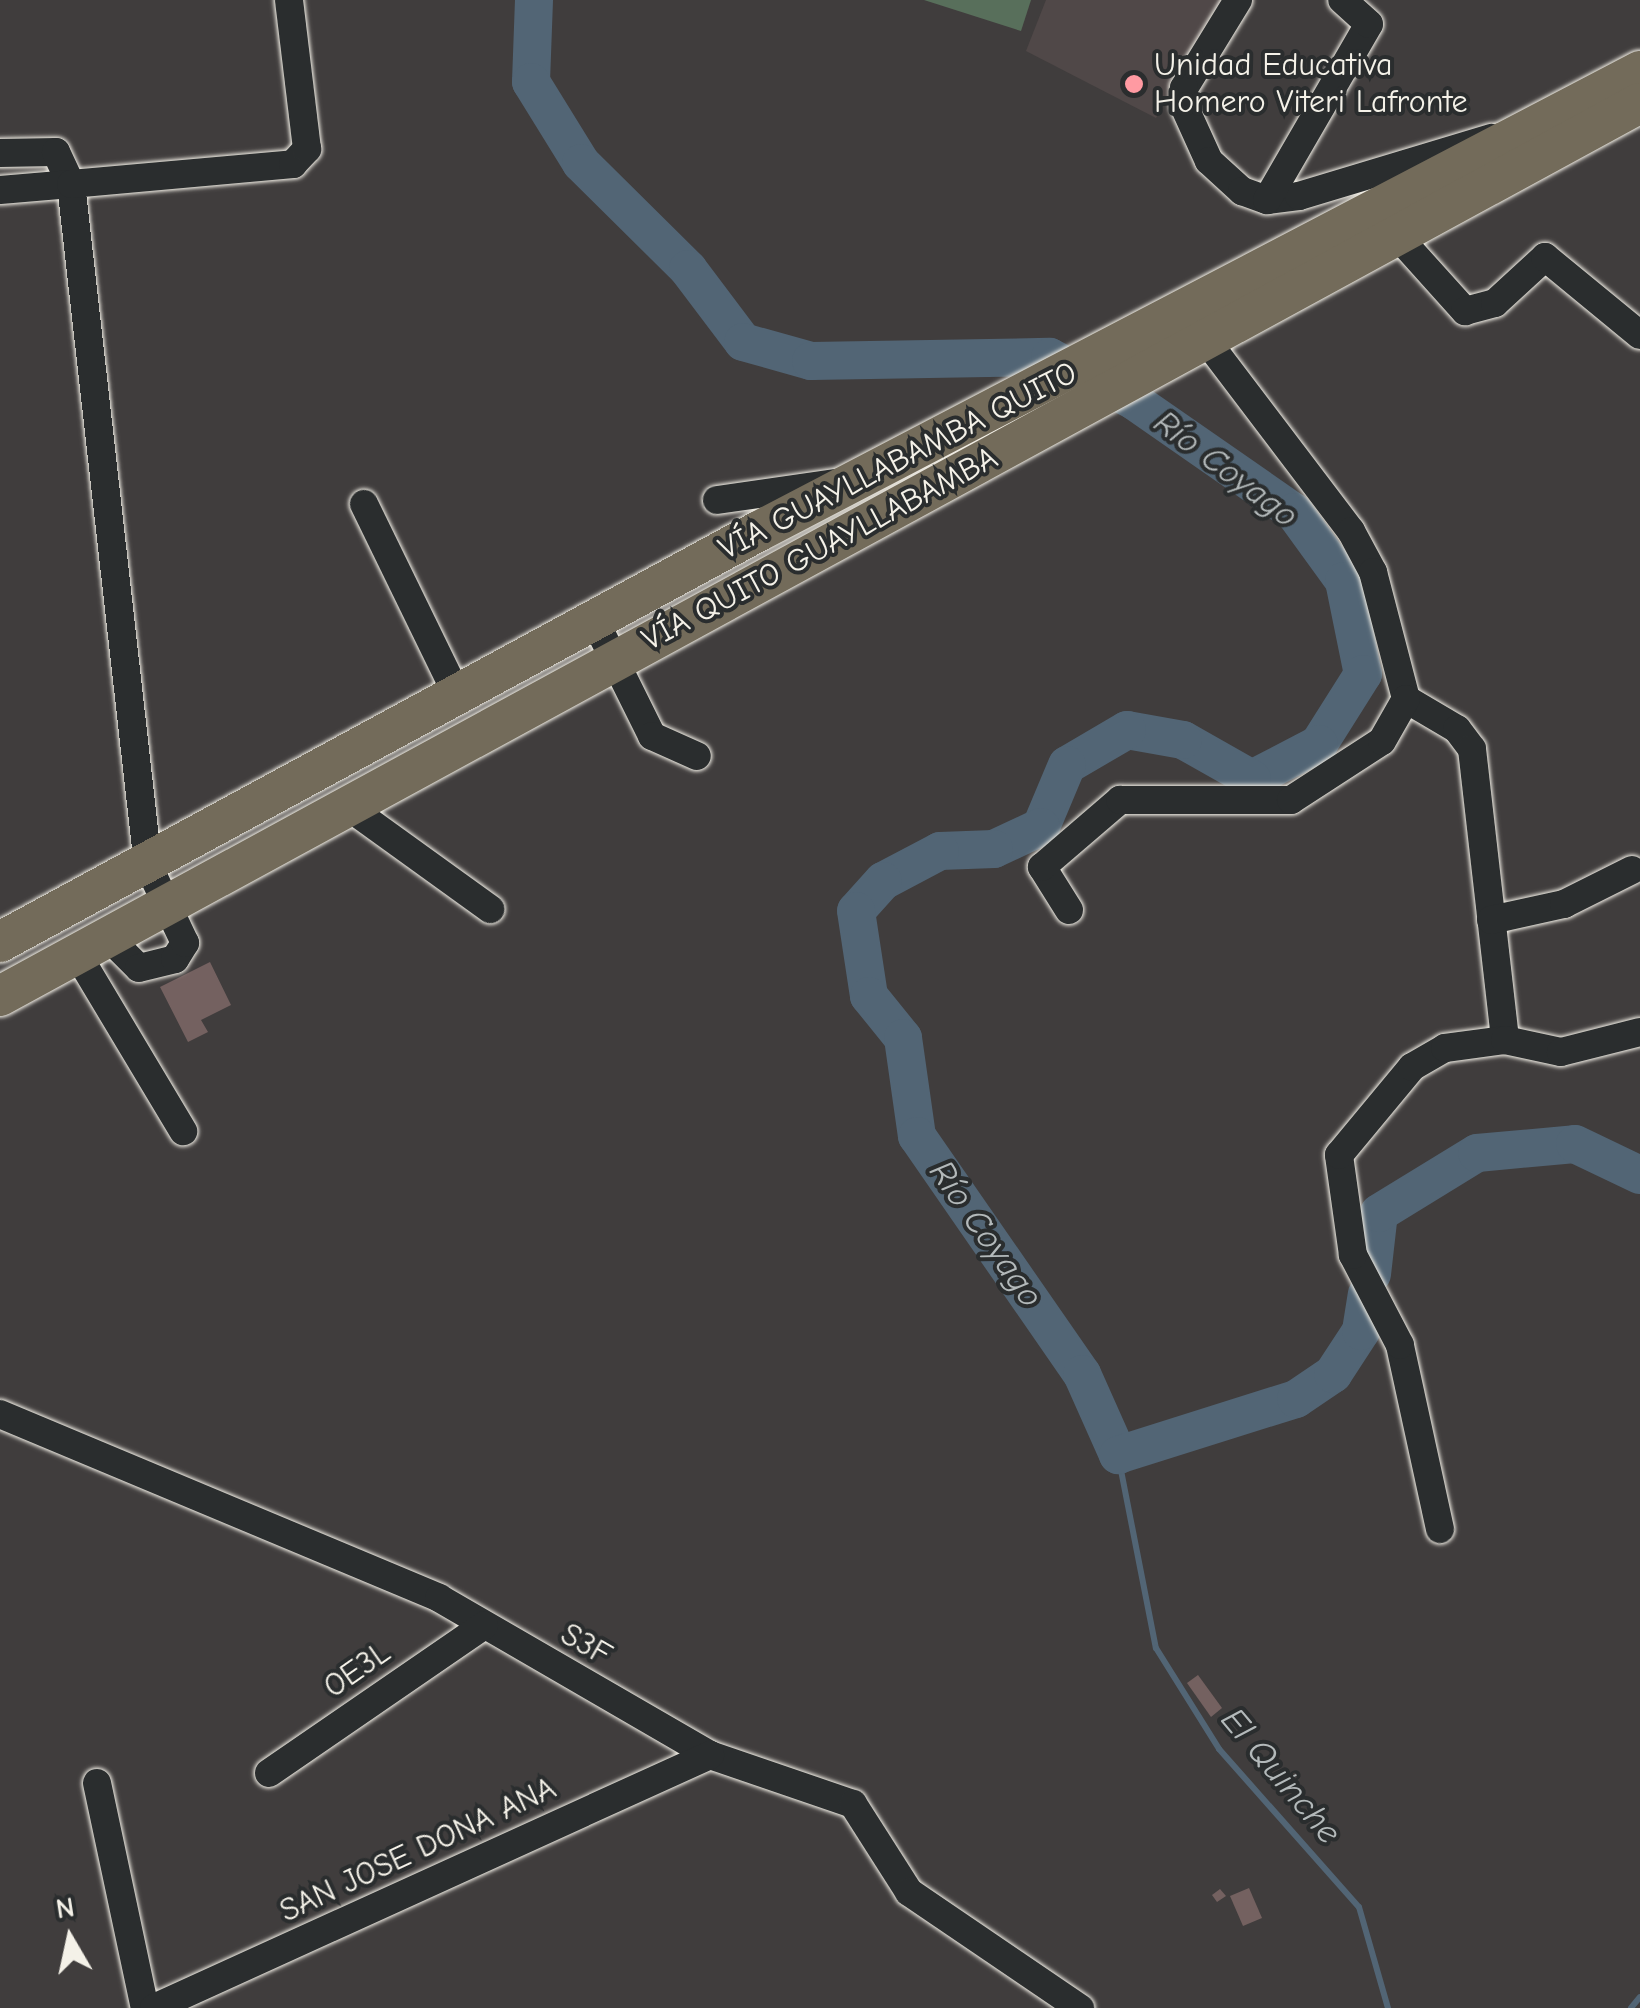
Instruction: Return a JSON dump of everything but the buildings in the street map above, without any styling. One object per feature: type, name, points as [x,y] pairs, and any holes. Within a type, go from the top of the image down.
[{"type":"highway","name":"VÍA GUAYLLABAMBA QUITO","points":[[0,942],[457,695],[606,640],[862,479],[1023,398],[1640,70]]},
{"type":"highway","name":"VÍA QUITO GUAYLLABAMBA","points":[[0,996],[346,806],[606,640],[1056,423],[1206,340],[1401,240],[1640,104]]},
{"type":"street","points":[[0,190],[292,164],[307,149],[289,0]]},
{"type":"street","points":[[1238,0],[1184,88],[1184,106],[1222,179],[1267,200],[1532,130]]},
{"type":"street","points":[[1267,200],[1369,24],[1342,0]]},
{"type":"street","points":[[0,154],[56,152],[70,184],[148,865],[168,902]]},
{"type":"street","points":[[1401,240],[1457,306],[1477,313],[1538,259],[1555,260],[1640,335]]},
{"type":"street","points":[[1068,910],[1042,867],[1120,800],[1290,800],[1382,741],[1406,699],[1373,572],[1351,531],[1206,340]]},
{"type":"street","points":[[718,500],[862,479]]},
{"type":"street","points":[[364,504],[457,695]]},
{"type":"street","points":[[606,640],[652,736],[698,756]]},
{"type":"street","points":[[1406,699],[1458,728],[1472,749],[1505,1040]]},
{"type":"street","points":[[346,806],[490,909]]},
{"type":"street","points":[[1491,920],[1564,904],[1632,870]]},
{"type":"street","points":[[91,944],[184,1130]]},
{"type":"street","points":[[1440,1530],[1400,1345],[1353,1254],[1339,1155],[1412,1067],[1445,1048],[1505,1040],[1562,1052],[1640,1032]]},
{"type":"street","name":"S3F","points":[[0,1414],[484,1625],[710,1755],[854,1804],[910,1892],[1080,2008]]},
{"type":"street","name":"OE3L","points":[[269,1773],[484,1625]]},
{"type":"street","name":"SAN JOSE DONA ANA","points":[[154,2008],[710,1755]]},
{"type":"street","points":[[97,1783],[146,2008]]},
{"type":"shaded area","name":"Unidad Educativa Homero Viteri Lafronte","points":[[1046,0],[1232,0],[1156,118],[1026,51]]},
{"type":"green space","points":[[924,0],[1031,0],[1021,31]]},
{"type":"waterway","name":"Río Coyago","points":[[534,0],[531,82],[581,163],[688,269],[743,342],[811,361],[1050,357],[1134,401],[1294,512],[1344,581],[1363,674],[1319,744],[1252,779],[1183,740],[1127,730],[1067,765],[1041,827],[994,849],[940,851],[883,881],[856,911],[869,996],[903,1038],[917,1136],[1082,1374],[1118,1455],[1296,1399],[1333,1374],[1361,1331],[1367,1294]]},
{"type":"waterway","name":"Río Coyago","points":[[1372,1274],[1379,1213],[1477,1153],[1575,1144],[1640,1175]]},
{"type":"waterway","name":"El Quinche","points":[[1118,1455],[1156,1648],[1219,1749],[1359,1907],[1388,2008]]},
{"type":"waterway","name":"El Quinche","points":[[1631,2008],[1640,1997]]},
{"type":"place","name":"Unidad Educativa Homero Viteri Lafronte","points":[[1134,84]]}]
